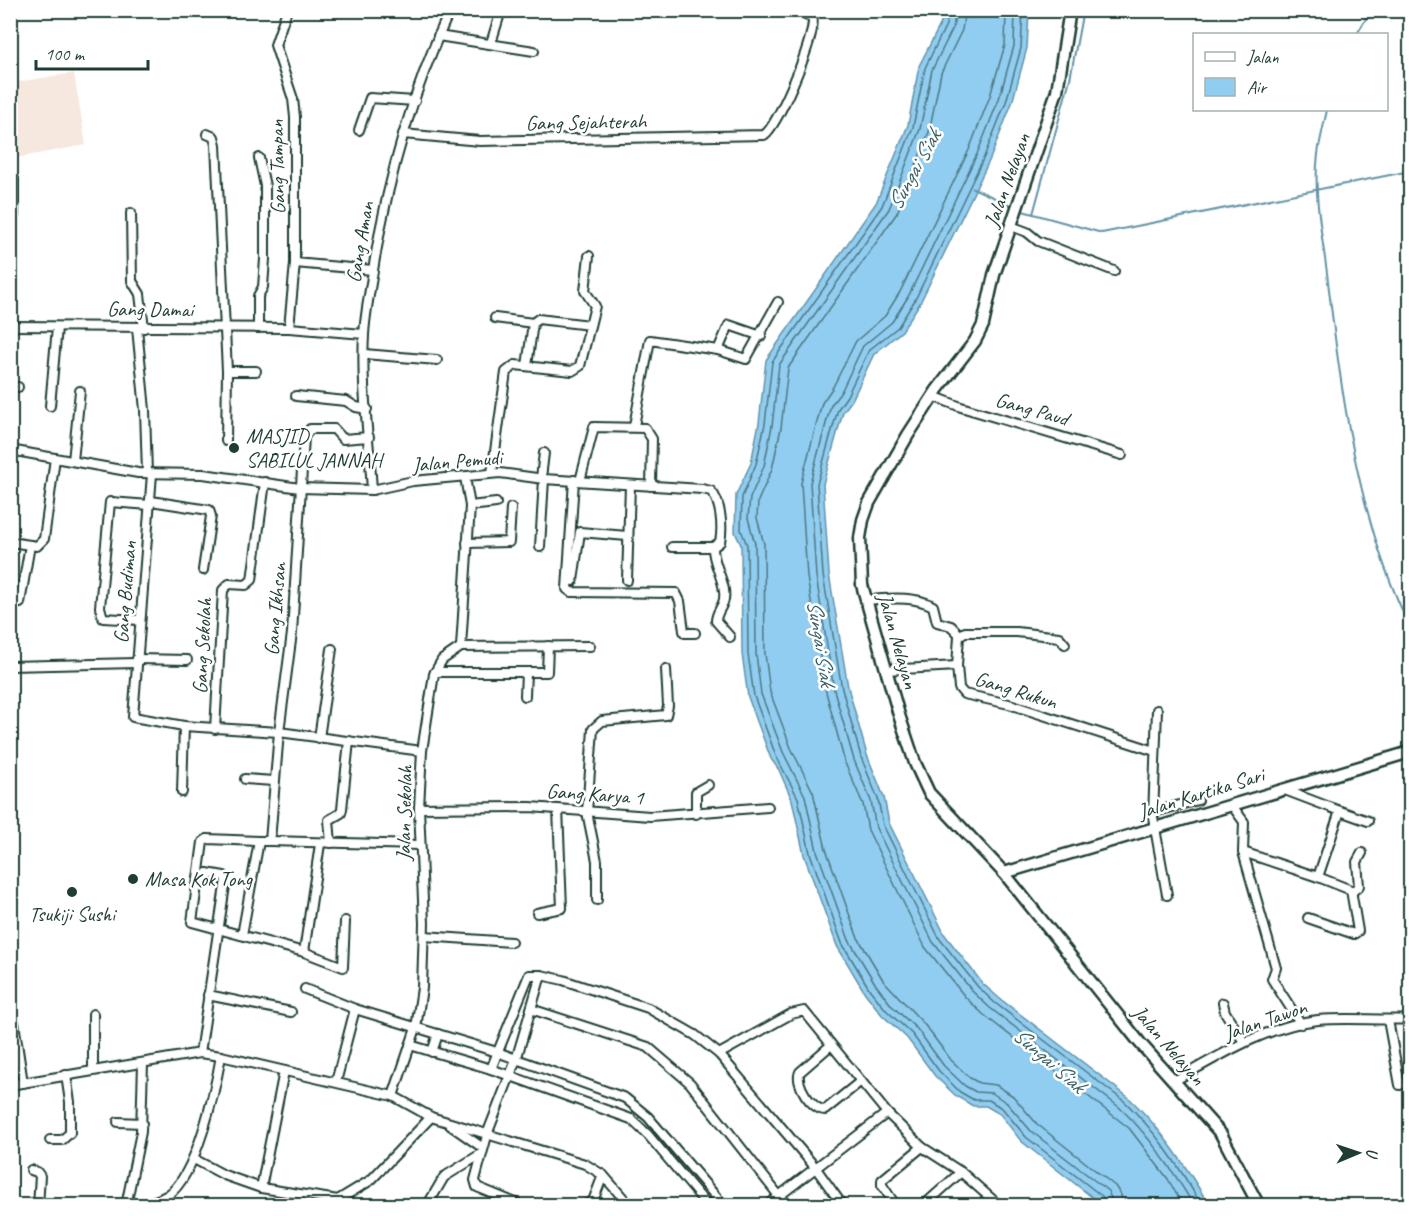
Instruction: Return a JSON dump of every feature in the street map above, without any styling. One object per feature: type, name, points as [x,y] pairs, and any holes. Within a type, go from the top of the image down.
[{"type":"main road","name":"Jalan Nelayan","points":[[1070,10],[1057,91],[979,333],[933,396],[878,486],[863,520],[860,561],[865,600],[915,763],[929,793],[1004,873],[1056,941],[1221,1134],[1259,1206]]},
{"type":"main road","name":"Jalan Kartika Sari","points":[[1004,873],[1154,820],[1231,804],[1410,752]]},
{"type":"street","name":"Gang Tampan","points":[[287,10],[275,45],[293,99],[295,117],[295,263],[289,328]]},
{"type":"street","name":"Gang Aman","points":[[372,490],[364,334],[373,270],[388,189],[404,134],[438,36],[450,10]]},
{"type":"street","name":"Gang Sejahterah","points":[[404,134],[480,141],[759,136],[768,133],[804,60],[808,37],[814,24],[812,17],[792,10]]},
{"type":"street","points":[[491,43],[499,16]]},
{"type":"street","points":[[438,36],[534,51]]},
{"type":"street","points":[[359,130],[370,98],[415,101]]},
{"type":"street","points":[[207,134],[214,137],[216,145],[218,237],[227,371],[226,441]]},
{"type":"street","points":[[258,328],[258,296],[263,287],[265,259],[265,186],[259,158]]},
{"type":"street","points":[[10,214],[14,215],[14,179]]},
{"type":"street","name":"Gang Budiman","points":[[131,213],[132,281],[140,294],[151,503],[132,713]]},
{"type":"street","points":[[1013,222],[1038,241],[1114,271]]},
{"type":"street","points":[[492,473],[506,372],[514,365],[576,369],[580,366],[595,306],[585,291],[589,256]]},
{"type":"street","points":[[295,263],[373,270]]},
{"type":"street","points":[[634,426],[650,340],[718,350],[746,359],[761,336],[778,302]]},
{"type":"street","points":[[495,318],[533,323]]},
{"type":"street","points":[[527,366],[533,323],[538,319],[590,325]]},
{"type":"street","points":[[718,350],[729,325],[761,336]]},
{"type":"street","name":"Gang Damai","points":[[10,326],[289,328],[364,334]]},
{"type":"street","points":[[50,406],[57,327]]},
{"type":"street","points":[[364,354],[437,360]]},
{"type":"street","points":[[227,371],[255,371]]},
{"type":"street","points":[[73,461],[80,392]]},
{"type":"street","points":[[296,396],[346,401],[356,407],[367,409]]},
{"type":"street","name":"Gang Paud","points":[[933,396],[961,408],[1122,456]]},
{"type":"street","points":[[651,486],[651,435],[645,428],[594,427],[577,481],[567,589],[571,592],[676,593],[680,601],[684,631],[695,633]]},
{"type":"street","name":"Gang Ikhsan","points":[[270,841],[279,732],[292,633],[304,437],[310,429],[337,430],[343,439],[369,437]]},
{"type":"street","name":"Jalan Pemudi","points":[[10,450],[150,473],[203,474],[300,488],[372,490],[413,481],[492,473],[711,491],[718,502],[722,535],[720,542],[713,547],[712,560],[719,570],[724,595],[716,621],[730,637]]},
{"type":"street","points":[[540,547],[544,453]]},
{"type":"street","points":[[10,542],[40,545],[44,539],[55,458]]},
{"type":"street","points":[[461,647],[470,506],[465,477]]},
{"type":"street","name":"Gang Sekolah","points":[[215,729],[223,590],[229,584],[246,585],[252,580],[265,482]]},
{"type":"street","points":[[627,580],[630,485]]},
{"type":"street","points":[[140,620],[105,619],[101,614],[100,601],[110,502],[151,503],[209,510],[211,516],[203,570]]},
{"type":"street","points":[[470,506],[496,503]]},
{"type":"street","points":[[467,543],[508,542],[511,508]]},
{"type":"street","points":[[573,581],[580,532],[627,536]]},
{"type":"street","points":[[10,605],[20,603],[30,545]]},
{"type":"street","points":[[672,547],[713,547]]},
{"type":"street","points":[[865,600],[904,599],[926,602],[933,606],[937,622],[951,627],[959,634]]},
{"type":"street","points":[[959,634],[1017,632],[1059,637],[1065,644]]},
{"type":"street","points":[[957,666],[959,634]]},
{"type":"street","points":[[435,672],[547,672],[548,646]]},
{"type":"street","points":[[422,751],[435,672],[442,660],[461,647],[590,646]]},
{"type":"street","points":[[319,738],[332,649]]},
{"type":"street","points":[[10,666],[187,660]]},
{"type":"street","name":"Gang Rukun","points":[[885,670],[957,666],[959,688],[964,694],[1009,704],[1155,751]]},
{"type":"street","points":[[597,900],[597,861],[587,812],[594,725],[602,721],[666,715],[669,706],[666,669]]},
{"type":"street","points":[[525,696],[526,672]]},
{"type":"street","points":[[1157,710],[1154,820],[1167,895]]},
{"type":"street","name":"Jalan Sekolah","points":[[132,713],[139,720],[184,726],[279,732],[422,751],[419,808],[424,936],[422,988],[416,1028],[393,1096]]},
{"type":"street","points":[[182,792],[184,726]]},
{"type":"street","points":[[331,843],[329,820],[341,813],[349,741]]},
{"type":"street","points":[[245,779],[274,781]]},
{"type":"street","points":[[696,814],[696,792],[708,785]]},
{"type":"street","points":[[1282,789],[1368,821]]},
{"type":"street","points":[[1154,820],[1198,800]]},
{"type":"street","points":[[1231,804],[1244,822],[1243,852],[1276,968],[1272,979],[1301,1024]]},
{"type":"street","name":"Gang Karya 1","points":[[419,808],[558,809],[650,816],[768,807]]},
{"type":"street","points":[[537,913],[562,908],[558,809]]},
{"type":"street","points":[[1318,877],[1340,811]]},
{"type":"street","points":[[345,921],[343,967],[304,952],[218,930],[191,920],[203,842],[207,839],[320,844],[419,845]]},
{"type":"street","points":[[242,935],[259,841]]},
{"type":"street","points":[[304,952],[320,844]]},
{"type":"street","points":[[1243,852],[1318,877],[1352,892]]},
{"type":"street","points":[[1352,892],[1359,886],[1356,862],[1362,853]]},
{"type":"street","points":[[200,1053],[226,878],[207,873]]},
{"type":"street","points":[[1308,918],[1357,934],[1359,928],[1352,892]]},
{"type":"street","points":[[424,936],[511,942]]},
{"type":"street","points":[[491,1069],[527,978],[533,974],[648,1008],[694,1035],[718,1054],[815,1167],[843,1206]]},
{"type":"street","points":[[523,1206],[475,1185],[482,1151],[516,1060],[541,975]]},
{"type":"street","points":[[305,988],[355,1009],[497,1052],[625,1098],[638,1107],[724,1206]]},
{"type":"street","points":[[208,995],[291,1012]]},
{"type":"street","points":[[1223,1004],[1225,1012],[1244,1042]]},
{"type":"street","points":[[336,1082],[355,1009]]},
{"type":"street","points":[[531,1009],[648,1047],[690,1083],[788,1206]]},
{"type":"street","points":[[718,1054],[791,1014],[802,1011],[887,1113],[922,1146],[961,1172],[994,1204]]},
{"type":"street","points":[[93,1014],[93,1070]]},
{"type":"street","name":"Jalan Tawon","points":[[1174,1081],[1244,1042],[1301,1024],[1329,1019],[1410,1019]]},
{"type":"street","points":[[1388,1020],[1400,1085]]},
{"type":"street","points":[[14,1023],[23,1083]]},
{"type":"street","points":[[432,1052],[438,1034]]},
{"type":"street","points":[[410,1045],[491,1069],[631,1119],[648,1135],[708,1206]]},
{"type":"street","points":[[831,1045],[800,1072],[798,1078],[799,1083],[817,1108],[825,1110],[861,1081]]},
{"type":"street","points":[[10,1085],[200,1053],[221,1056],[393,1096],[431,1117],[488,1132],[585,1164],[603,1175],[630,1206]]},
{"type":"street","points":[[137,1206],[169,1194],[194,1159],[217,1082],[221,1056]]},
{"type":"street","points":[[126,1206],[135,1173],[142,1123],[143,1063]]},
{"type":"street","points":[[261,1188],[284,1071]]},
{"type":"street","points":[[50,1140],[62,1140],[70,1133],[70,1102],[66,1075]]},
{"type":"street","points":[[631,1119],[638,1107]]},
{"type":"street","points":[[766,1206],[887,1113]]},
{"type":"street","points":[[194,1159],[225,1176],[261,1188],[333,1200],[344,1198],[371,1180],[431,1117]]},
{"type":"street","points":[[444,1121],[482,1151]]},
{"type":"street","points":[[118,1122],[142,1123]]},
{"type":"street","points":[[896,1206],[882,1185],[882,1180],[922,1146]]},
{"type":"street","points":[[427,1206],[444,1177],[482,1151]]},
{"type":"street","points":[[31,1170],[40,1176],[38,1206]]},
{"type":"street","points":[[923,1206],[961,1172]]},
{"type":"street","points":[[582,1206],[593,1201],[603,1175]]},
{"type":"street","points":[[370,1206],[377,1206]]},
{"type":"shaded area","points":[[74,73],[86,145],[11,159],[11,83]]},
{"type":"water","name":"Sungai Siak","points":[[943,11],[1029,11],[1027,48],[1012,103],[990,159],[920,303],[902,331],[874,354],[852,400],[843,412],[823,484],[829,574],[848,687],[867,755],[884,797],[889,823],[945,935],[983,984],[1128,1097],[1140,1109],[1172,1148],[1209,1205],[1102,1205],[1021,1141],[1000,1114],[986,1106],[973,1106],[956,1096],[935,1076],[907,1038],[882,1015],[865,993],[837,946],[804,855],[792,800],[779,770],[771,759],[748,697],[742,654],[741,545],[735,532],[736,495],[751,463],[759,423],[766,360],[876,203],[908,125],[919,66],[941,23]]},
{"type":"waterway","points":[[1033,214],[1070,79],[1083,10]]},
{"type":"waterway","points":[[1358,33],[1371,10]]},
{"type":"waterway","points":[[1327,111],[1318,154],[1317,199],[1345,408],[1364,499],[1377,543],[1410,627]]},
{"type":"waterway","points":[[1019,210],[1102,233],[1410,171]]},
{"type":"waterway","points":[[973,188],[1014,207]]},
{"type":"place","name":"MASJID SABILUL JANNAH","points":[[234,448]]},
{"type":"place","name":"Masa Kok Tong","points":[[133,879]]},
{"type":"place","name":"Tsukiji Sushi","points":[[72,892]]}]
